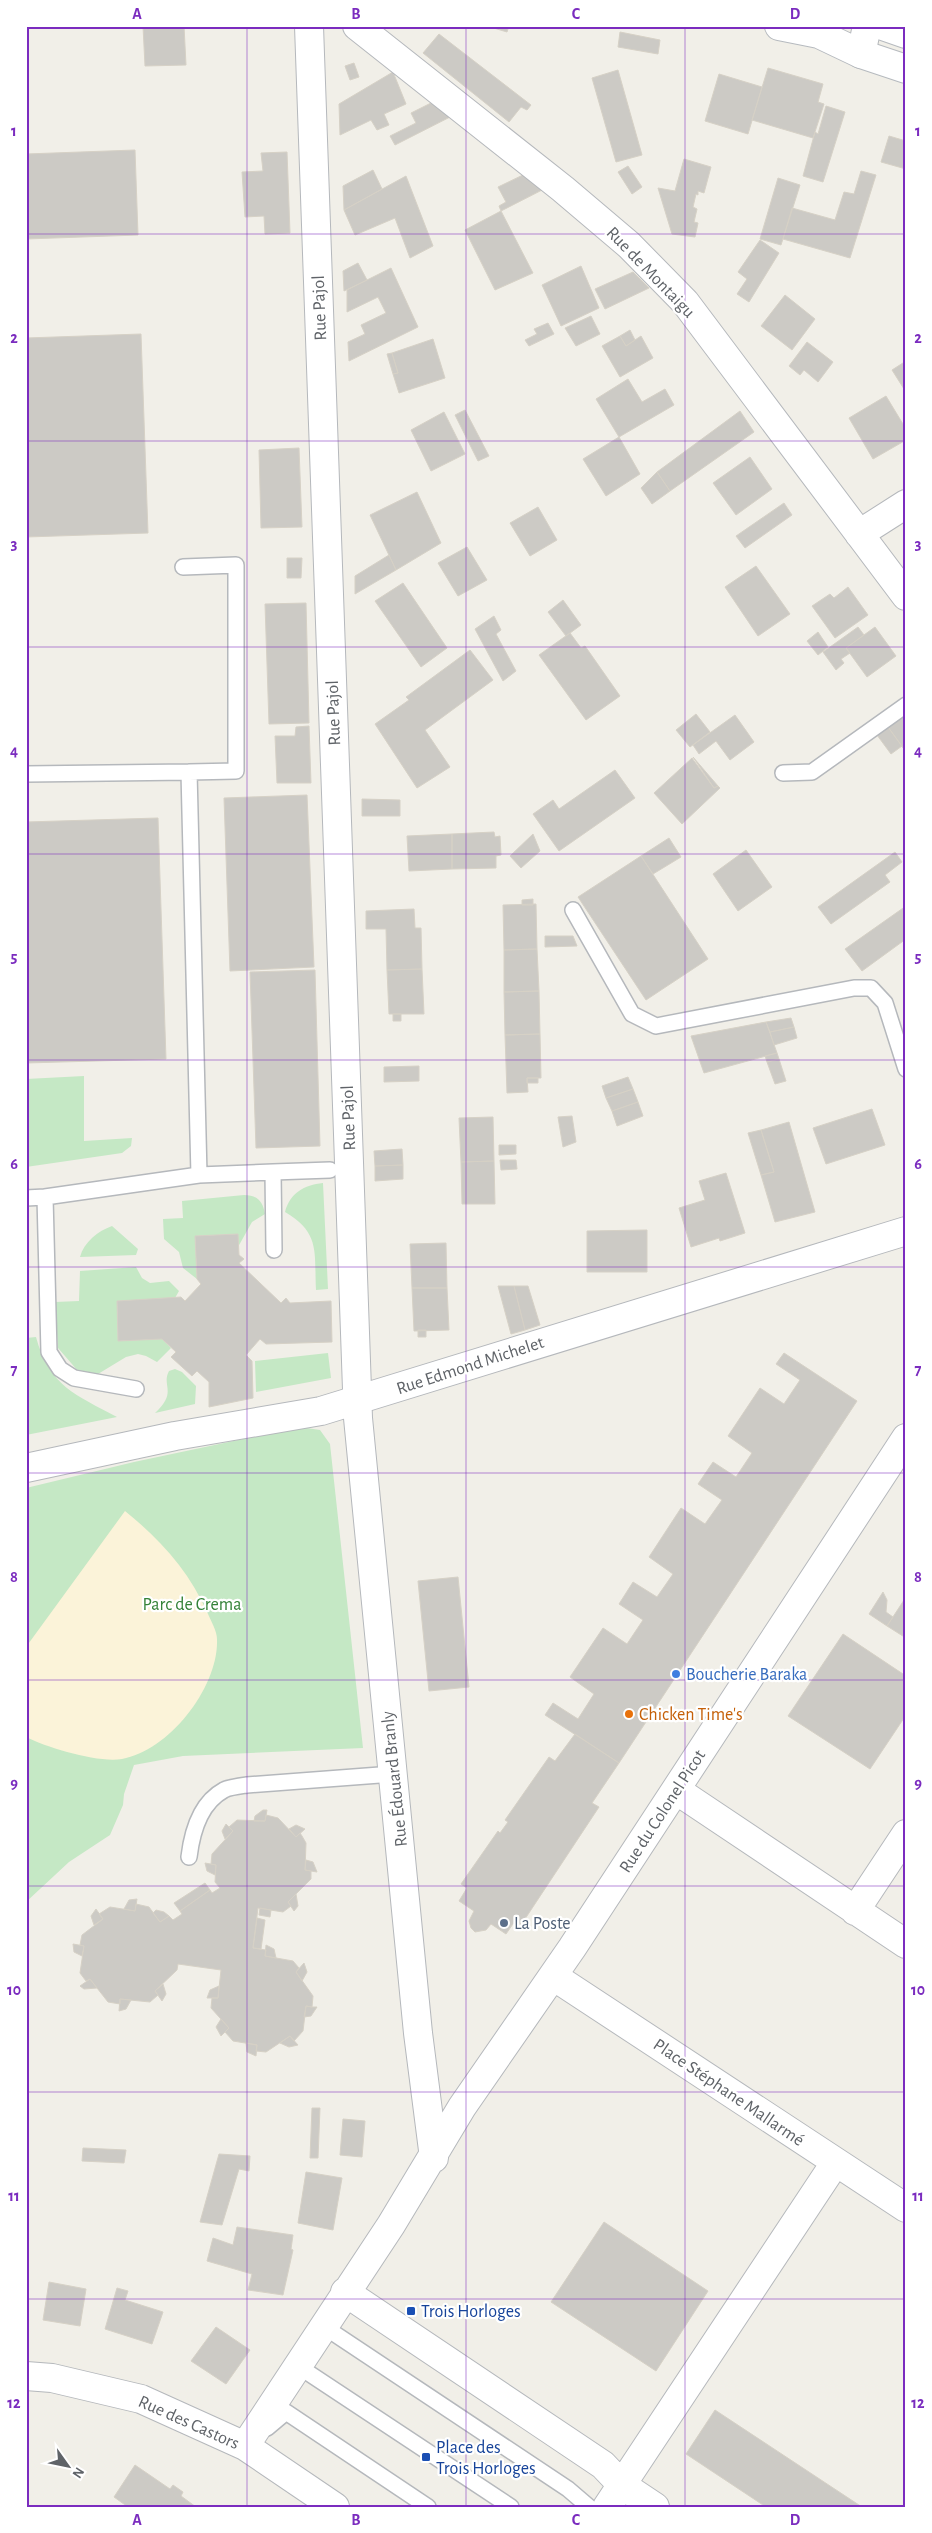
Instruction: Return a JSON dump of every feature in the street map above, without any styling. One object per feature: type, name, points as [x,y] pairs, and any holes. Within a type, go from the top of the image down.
[{"type":"street","name":"Rue Pajol","points":[[309,26],[358,1400]]},
{"type":"street","name":"Rue de Montaigu","points":[[357,26],[563,189],[629,245],[685,302],[906,596]]},
{"type":"street","points":[[779,26],[819,34],[860,54],[906,69]]},
{"type":"street","points":[[860,54],[867,26]]},
{"type":"street","points":[[883,26],[906,34]]},
{"type":"street","points":[[859,534],[906,504]]},
{"type":"street","name":"Rue Edmond Michelet","points":[[26,1468],[174,1436],[321,1411],[906,1231]]},
{"type":"street","name":"Rue Édouard Branly","points":[[358,1400],[418,2033],[434,2158]]},
{"type":"street","name":"Rue du Colonel Picot","points":[[434,2158],[462,2107],[553,1976],[906,1438]]},
{"type":"street","points":[[676,1790],[906,1944]]},
{"type":"street","points":[[855,1911],[906,1834]]},
{"type":"street","name":"Place Stéphane Mallarmé","points":[[553,1976],[906,2208]]},
{"type":"street","points":[[245,2446],[434,2158]]},
{"type":"street","points":[[615,2496],[835,2163]]},
{"type":"street","points":[[345,2292],[603,2465],[615,2496]]},
{"type":"street","name":"Rue des Castors","points":[[26,2376],[52,2378],[141,2399],[245,2446],[335,2507]]},
{"type":"street","points":[[615,2496],[655,2507]]},
{"type":"lane","points":[[26,774],[236,771],[236,566],[183,567]]},
{"type":"lane","points":[[783,772],[812,772],[906,705]]},
{"type":"lane","points":[[189,772],[199,1175]]},
{"type":"lane","points":[[573,910],[632,1014],[656,1026],[854,988],[871,988],[885,1003],[906,1069]]},
{"type":"lane","points":[[26,1198],[199,1175],[330,1170]]},
{"type":"lane","points":[[273,1172],[274,1250]]},
{"type":"lane","points":[[45,1196],[49,1352],[60,1369],[74,1378],[136,1388]]},
{"type":"lane","points":[[188,1857],[195,1824],[208,1804],[224,1790],[247,1784],[393,1774]]},
{"type":"lane","points":[[323,2326],[568,2489],[589,2507]]},
{"type":"lane","points":[[298,2366],[511,2507]]},
{"type":"lane","points":[[245,2446],[286,2412],[428,2507]]},
{"type":"green space","points":[[84,1076],[84,1141],[132,1138],[131,1146],[122,1153],[26,1167],[26,1079]]},
{"type":"green space","points":[[323,1183],[328,1289],[316,1290],[315,1255],[310,1236],[297,1220],[285,1212],[290,1200],[299,1191]]},
{"type":"green space","points":[[244,1195],[252,1196],[259,1200],[265,1214],[252,1222],[238,1247],[238,1234],[195,1236],[197,1279],[183,1268],[179,1252],[164,1239],[163,1219],[183,1218],[182,1201]]},
{"type":"green space","points":[[112,1226],[138,1249],[136,1255],[80,1257],[92,1238]]},
{"type":"green space","points":[[136,1267],[142,1278],[150,1283],[169,1281],[179,1291],[175,1298],[117,1301],[118,1341],[162,1339],[171,1348],[157,1362],[138,1354],[126,1357],[98,1374],[78,1371],[58,1348],[55,1302],[79,1301],[80,1271]]},
{"type":"green space","points":[[36,1337],[48,1367],[66,1387],[117,1417],[26,1435],[26,1338]]},
{"type":"green space","points":[[328,1353],[331,1378],[256,1392],[255,1361]]},
{"type":"green space","points":[[175,1369],[182,1372],[196,1386],[195,1404],[155,1413],[166,1400],[169,1371]]},
{"type":"green space","name":"Parc de Crema","points":[[300,1427],[320,1430],[330,1444],[363,1748],[183,1756],[134,1765],[124,1794],[123,1805],[110,1835],[69,1862],[26,1902],[26,1488],[134,1462]]},
{"type":"sand","points":[[125,1511],[162,1545],[183,1570],[200,1598],[212,1623],[217,1639],[210,1677],[188,1714],[157,1744],[140,1754],[112,1760],[87,1757],[60,1750],[26,1737],[26,1647]]},
{"type":"building","points":[[143,26],[184,26],[186,65],[145,66]]},
{"type":"building","points":[[487,26],[509,26],[507,32]]},
{"type":"building","points":[[620,32],[660,40],[658,54],[618,47]]},
{"type":"building","points":[[439,34],[531,105],[527,110],[521,107],[509,122],[423,53]]},
{"type":"building","points":[[354,63],[359,77],[350,80],[345,66]]},
{"type":"building","points":[[768,68],[823,84],[818,102],[824,104],[813,138],[752,120]]},
{"type":"building","points":[[618,70],[642,155],[616,162],[592,78]]},
{"type":"building","points":[[393,72],[406,104],[384,114],[389,125],[377,130],[371,120],[340,135],[339,104]]},
{"type":"building","points":[[719,74],[762,87],[748,134],[705,121]]},
{"type":"building","points":[[435,101],[452,116],[395,145],[390,136],[416,123],[411,113]]},
{"type":"building","points":[[826,106],[845,112],[823,182],[803,176],[815,132],[818,134]]},
{"type":"building","points":[[889,136],[906,141],[906,169],[881,162]]},
{"type":"building","points":[[135,150],[138,235],[26,239],[26,154]]},
{"type":"building","points":[[287,152],[290,233],[265,234],[264,216],[245,217],[242,172],[263,171],[261,153]]},
{"type":"building","points":[[684,159],[711,167],[704,193],[698,191],[693,207],[697,209],[694,222],[698,223],[695,237],[672,234],[658,188],[675,191]]},
{"type":"building","points":[[628,166],[642,187],[632,194],[618,172]]},
{"type":"building","points":[[373,170],[382,189],[344,210],[343,186]]},
{"type":"building","points":[[861,171],[876,175],[850,258],[783,239],[792,208],[835,220],[844,192],[854,194]]},
{"type":"building","points":[[525,174],[544,189],[501,211],[499,206],[506,202],[498,187]]},
{"type":"building","points":[[406,176],[433,246],[410,258],[395,218],[355,235],[344,210]]},
{"type":"building","points":[[778,178],[800,185],[781,245],[760,239]]},
{"type":"building","points":[[501,211],[533,273],[495,290],[465,230]]},
{"type":"building","points":[[760,240],[779,253],[749,302],[737,294],[747,279],[738,272]]},
{"type":"building","points":[[358,263],[367,280],[344,291],[343,271]]},
{"type":"building","points":[[581,266],[599,308],[561,326],[542,285]]},
{"type":"building","points":[[391,268],[418,327],[349,361],[348,342],[365,334],[361,325],[386,313],[378,297],[347,312],[347,290]]},
{"type":"building","points":[[633,272],[649,288],[605,309],[595,289]]},
{"type":"building","points":[[785,295],[815,319],[792,350],[761,326]]},
{"type":"building","points":[[591,316],[600,334],[576,346],[565,328]]},
{"type":"building","points":[[548,323],[554,334],[529,346],[525,340],[537,334],[534,329]]},
{"type":"building","points":[[630,330],[635,340],[626,346],[620,336]]},
{"type":"building","points":[[141,334],[148,533],[26,537],[26,338]]},
{"type":"building","points":[[620,336],[626,346],[641,336],[653,358],[620,377],[602,346]]},
{"type":"building","points":[[433,339],[445,378],[399,393],[393,374],[398,373],[392,353]]},
{"type":"building","points":[[807,342],[833,362],[818,382],[804,370],[800,375],[789,366]]},
{"type":"building","points":[[392,353],[398,373],[393,374],[387,354]]},
{"type":"building","points":[[906,361],[906,388],[904,389],[892,370]]},
{"type":"building","points":[[628,379],[642,402],[665,389],[674,405],[619,437],[596,399]]},
{"type":"building","points":[[886,396],[906,429],[906,440],[873,459],[849,418]]},
{"type":"building","points":[[465,410],[489,456],[478,461],[455,415]]},
{"type":"building","points":[[740,411],[754,432],[670,491],[657,472]]},
{"type":"building","points":[[444,412],[465,454],[431,471],[411,430]]},
{"type":"building","points":[[619,437],[640,474],[606,496],[583,459]]},
{"type":"building","points":[[299,448],[302,527],[261,528],[259,450]]},
{"type":"building","points":[[750,457],[772,489],[736,515],[713,483]]},
{"type":"building","points":[[657,472],[670,491],[652,504],[641,488]]},
{"type":"building","points":[[417,492],[441,543],[396,570],[370,515]]},
{"type":"building","points":[[784,503],[792,515],[745,548],[736,536]]},
{"type":"building","points":[[538,507],[557,540],[530,556],[510,523]]},
{"type":"building","points":[[467,547],[487,580],[458,596],[438,563]]},
{"type":"building","points":[[389,555],[396,570],[355,594],[355,576]]},
{"type":"building","points":[[287,558],[302,558],[301,578],[287,578]]},
{"type":"building","points":[[756,566],[790,614],[758,636],[725,587]]},
{"type":"building","points":[[403,583],[447,648],[421,667],[375,601]]},
{"type":"building","points":[[848,587],[868,615],[835,638],[812,606],[830,594],[834,598]]},
{"type":"building","points":[[563,600],[581,625],[566,636],[548,612]]},
{"type":"building","points":[[306,603],[309,723],[269,724],[265,604]]},
{"type":"building","points":[[494,616],[501,630],[496,634],[516,671],[503,681],[475,629]]},
{"type":"building","points":[[858,627],[864,635],[846,648],[850,653],[841,659],[844,663],[836,670],[823,652]]},
{"type":"building","points":[[875,627],[896,656],[867,677],[846,648]]},
{"type":"building","points":[[818,632],[828,647],[818,655],[807,641]]},
{"type":"building","points":[[570,633],[581,648],[585,646],[620,696],[586,720],[539,655]]},
{"type":"building","points":[[470,650],[493,680],[425,730],[450,767],[417,788],[375,724],[409,700],[406,697]]},
{"type":"building","points":[[696,714],[710,732],[690,747],[676,730]]},
{"type":"building","points":[[906,714],[906,752],[888,727]]},
{"type":"building","points":[[735,715],[754,742],[730,760],[716,741],[699,754],[693,745]]},
{"type":"building","points":[[309,726],[311,783],[277,783],[275,736],[295,736],[296,727]]},
{"type":"building","points":[[888,727],[902,746],[891,754],[877,735]]},
{"type":"building","points":[[693,757],[718,786],[714,788]]},
{"type":"building","points":[[692,758],[714,788],[718,786],[720,788],[682,824],[654,793]]},
{"type":"building","points":[[615,770],[635,798],[559,851],[533,814],[553,800],[559,809]]},
{"type":"building","points":[[307,795],[314,967],[230,971],[224,798]]},
{"type":"building","points":[[362,799],[400,800],[400,816],[362,816]]},
{"type":"building","points":[[158,818],[166,1059],[26,1063],[26,822]]},
{"type":"building","points":[[494,832],[495,837],[500,836],[501,855],[496,856],[496,868],[452,869],[452,834]]},
{"type":"building","points":[[452,834],[452,869],[409,871],[407,836]]},
{"type":"building","points":[[533,834],[540,851],[521,868],[510,856]]},
{"type":"building","points":[[669,838],[681,857],[653,874],[641,856]]},
{"type":"building","points":[[746,850],[772,887],[738,911],[713,874]]},
{"type":"building","points":[[895,852],[902,862],[885,875],[890,882],[831,924],[818,907]]},
{"type":"building","points":[[641,856],[708,959],[646,1000],[578,897]]},
{"type":"building","points":[[533,899],[533,905],[522,905],[522,900]]},
{"type":"building","points":[[536,904],[537,949],[504,950],[503,905]]},
{"type":"building","points":[[906,906],[906,939],[862,971],[845,949]]},
{"type":"building","points":[[414,909],[415,928],[421,928],[422,969],[387,970],[386,929],[366,929],[366,911]]},
{"type":"building","points":[[545,936],[573,936],[577,946],[545,947]]},
{"type":"building","points":[[537,949],[539,991],[504,992],[504,950]]},
{"type":"building","points":[[422,969],[424,1014],[389,1014],[387,970]]},
{"type":"building","points":[[315,970],[320,1146],[256,1148],[250,972]]},
{"type":"building","points":[[539,991],[540,1034],[505,1035],[504,992]]},
{"type":"building","points":[[393,1014],[401,1014],[401,1021],[393,1021]]},
{"type":"building","points":[[791,1018],[794,1027],[770,1032],[766,1022]]},
{"type":"building","points":[[766,1022],[777,1053],[704,1073],[691,1036]]},
{"type":"building","points":[[794,1027],[797,1038],[774,1045],[770,1032]]},
{"type":"building","points":[[540,1034],[541,1078],[527,1078],[528,1092],[507,1093],[505,1035]]},
{"type":"building","points":[[777,1053],[779,1059],[767,1062],[765,1056]]},
{"type":"building","points":[[779,1059],[786,1081],[775,1084],[767,1062]]},
{"type":"building","points":[[419,1066],[419,1081],[384,1082],[384,1067]]},
{"type":"building","points":[[628,1077],[633,1089],[606,1098],[602,1086]]},
{"type":"building","points":[[527,1078],[538,1078],[538,1083],[527,1083]]},
{"type":"building","points":[[633,1089],[638,1102],[612,1111],[606,1098]]},
{"type":"building","points":[[638,1102],[643,1116],[617,1126],[612,1111]]},
{"type":"building","points":[[872,1109],[885,1145],[826,1164],[813,1128]]},
{"type":"building","points":[[572,1116],[576,1142],[563,1147],[558,1117]]},
{"type":"building","points":[[493,1117],[494,1161],[461,1162],[459,1118]]},
{"type":"building","points":[[789,1122],[815,1212],[775,1222],[761,1175],[774,1172],[761,1130]]},
{"type":"building","points":[[761,1130],[774,1172],[761,1175],[748,1133]]},
{"type":"building","points":[[499,1145],[516,1145],[516,1154],[499,1155]]},
{"type":"building","points":[[402,1149],[403,1165],[375,1166],[374,1151]]},
{"type":"building","points":[[500,1160],[516,1160],[517,1169],[501,1170]]},
{"type":"building","points":[[494,1161],[495,1204],[462,1204],[461,1162]]},
{"type":"building","points":[[403,1165],[403,1179],[375,1181],[375,1166]]},
{"type":"building","points":[[726,1173],[745,1233],[720,1241],[719,1238],[691,1247],[679,1208],[705,1200],[699,1181]]},
{"type":"building","points":[[647,1230],[647,1272],[587,1272],[587,1231]]},
{"type":"building","points":[[238,1234],[239,1255],[244,1259],[239,1263],[281,1303],[286,1298],[290,1303],[331,1301],[332,1342],[266,1344],[260,1339],[246,1355],[252,1361],[253,1398],[209,1407],[209,1382],[197,1371],[192,1376],[171,1357],[176,1352],[162,1339],[118,1341],[117,1301],[181,1297],[185,1301],[201,1284],[197,1279],[195,1236]]},
{"type":"building","points":[[446,1243],[447,1288],[412,1288],[410,1244]]},
{"type":"building","points":[[498,1286],[514,1286],[525,1330],[511,1334]]},
{"type":"building","points":[[514,1286],[528,1286],[540,1325],[525,1330]]},
{"type":"building","points":[[412,1288],[447,1288],[449,1330],[414,1331]]},
{"type":"building","points":[[418,1330],[426,1330],[426,1337],[418,1337]]},
{"type":"building","points":[[784,1353],[857,1401],[619,1763],[545,1715],[553,1703],[578,1719],[594,1694],[570,1677],[603,1628],[627,1644],[643,1620],[619,1604],[633,1582],[657,1597],[673,1574],[649,1557],[681,1508],[705,1524],[722,1500],[698,1484],[713,1462],[736,1477],[752,1453],[728,1436],[760,1388],[784,1404],[800,1380],[776,1364]]},
{"type":"building","points":[[458,1577],[469,1687],[429,1691],[418,1581]]},
{"type":"building","points":[[883,1592],[887,1600],[886,1612],[893,1617],[887,1626],[869,1614]]},
{"type":"building","points":[[906,1597],[906,1638],[887,1626]]},
{"type":"building","points":[[843,1634],[906,1676],[906,1715],[870,1769],[788,1716]]},
{"type":"building","points":[[575,1734],[619,1763],[592,1803],[599,1807],[521,1925],[515,1921],[506,1934],[491,1924],[486,1930],[475,1932],[471,1928],[469,1921],[474,1911],[459,1901],[467,1888],[461,1884],[498,1831],[500,1833],[508,1822],[505,1820],[549,1757],[555,1761]]},
{"type":"building","points":[[263,1810],[267,1810],[265,1821],[254,1821],[255,1816]]},
{"type":"building","points":[[266,1815],[278,1818],[296,1837],[300,1833],[306,1843],[305,1870],[311,1871],[311,1879],[288,1902],[291,1906],[283,1912],[258,1908],[253,1948],[266,1950],[265,1956],[293,1961],[299,1968],[296,1972],[313,1996],[312,2007],[306,2006],[303,2031],[294,2041],[290,2036],[266,2052],[256,2051],[257,2045],[233,2041],[225,2032],[229,2028],[211,2008],[212,1998],[218,1998],[221,1970],[178,1964],[177,1970],[155,1991],[158,1995],[150,2002],[120,1999],[120,2004],[108,2002],[90,1979],[86,1981],[80,1973],[84,1946],[80,1945],[82,1935],[103,1919],[99,1914],[110,1907],[135,1911],[136,1904],[149,1907],[160,1922],[169,1916],[173,1920],[182,1914],[180,1911],[210,1890],[212,1893],[220,1888],[215,1882],[216,1865],[211,1864],[212,1854],[233,1831],[229,1827],[237,1820],[265,1821]]},
{"type":"building","points":[[226,1824],[233,1831],[225,1839],[222,1831]]},
{"type":"building","points":[[296,1825],[305,1829],[296,1837],[289,1829]]},
{"type":"building","points":[[306,1860],[313,1862],[317,1872],[305,1870]]},
{"type":"building","points":[[205,1863],[216,1865],[215,1875],[207,1871]]},
{"type":"building","points":[[205,1883],[210,1890],[180,1911],[174,1903]]},
{"type":"building","points":[[296,1894],[298,1906],[294,1911],[288,1902]]},
{"type":"building","points":[[137,1899],[135,1911],[124,1909],[129,1900]]},
{"type":"building","points":[[260,1908],[271,1910],[270,1917],[259,1915]]},
{"type":"building","points":[[96,1909],[103,1919],[94,1925],[91,1916]]},
{"type":"building","points":[[156,1910],[164,1912],[169,1916],[160,1922],[153,1913]]},
{"type":"building","points":[[257,1918],[265,1920],[261,1949],[253,1948]]},
{"type":"building","points":[[73,1944],[84,1946],[82,1956],[74,1952]]},
{"type":"building","points":[[266,1945],[274,1949],[276,1958],[265,1956]]},
{"type":"building","points":[[304,1963],[307,1972],[302,1981],[296,1972]]},
{"type":"building","points":[[90,1979],[97,1988],[84,1989],[80,1986]]},
{"type":"building","points":[[163,1984],[166,1994],[162,2001],[155,1991]]},
{"type":"building","points":[[219,1986],[218,1998],[207,1998],[210,1990]]},
{"type":"building","points":[[120,1999],[131,2000],[126,2009],[119,2011]]},
{"type":"building","points":[[306,2006],[317,2007],[311,2016],[304,2017]]},
{"type":"building","points":[[221,2019],[229,2028],[221,2036],[216,2027]]},
{"type":"building","points":[[290,2036],[298,2045],[289,2047],[280,2043]]},
{"type":"building","points":[[246,2043],[257,2045],[256,2056],[247,2052]]},
{"type":"building","points":[[312,2108],[320,2108],[318,2158],[310,2158]]},
{"type":"building","points":[[343,2119],[365,2121],[362,2157],[340,2155]]},
{"type":"building","points":[[83,2148],[126,2150],[124,2163],[82,2161]]},
{"type":"building","points":[[219,2154],[250,2156],[249,2171],[239,2169],[222,2225],[200,2222]]},
{"type":"building","points":[[306,2172],[342,2178],[333,2230],[298,2223]]},
{"type":"building","points":[[604,2222],[708,2291],[656,2371],[551,2302]]},
{"type":"building","points":[[237,2227],[293,2235],[291,2249],[293,2250],[283,2295],[248,2290],[252,2274],[207,2261],[213,2238],[233,2245]]},
{"type":"building","points":[[49,2282],[86,2289],[80,2326],[43,2320]]},
{"type":"building","points":[[117,2288],[128,2291],[125,2300],[163,2312],[152,2344],[105,2329]]},
{"type":"building","points":[[216,2327],[250,2350],[226,2384],[191,2361]]},
{"type":"building","points":[[715,2410],[862,2507],[766,2507],[686,2454]]},
{"type":"building","points":[[135,2465],[170,2489],[173,2485],[183,2492],[181,2496],[196,2507],[128,2507],[114,2497]]},
{"type":"place","name":"Boucherie Baraka","points":[[676,1674]]},
{"type":"place","name":"Chicken Time's","points":[[629,1714]]},
{"type":"place","name":"La Poste","points":[[504,1923]]},
{"type":"place","name":"Trois Horloges","points":[[411,2311]]},
{"type":"place","name":"Place des Trois Horloges","points":[[426,2457]]}]
